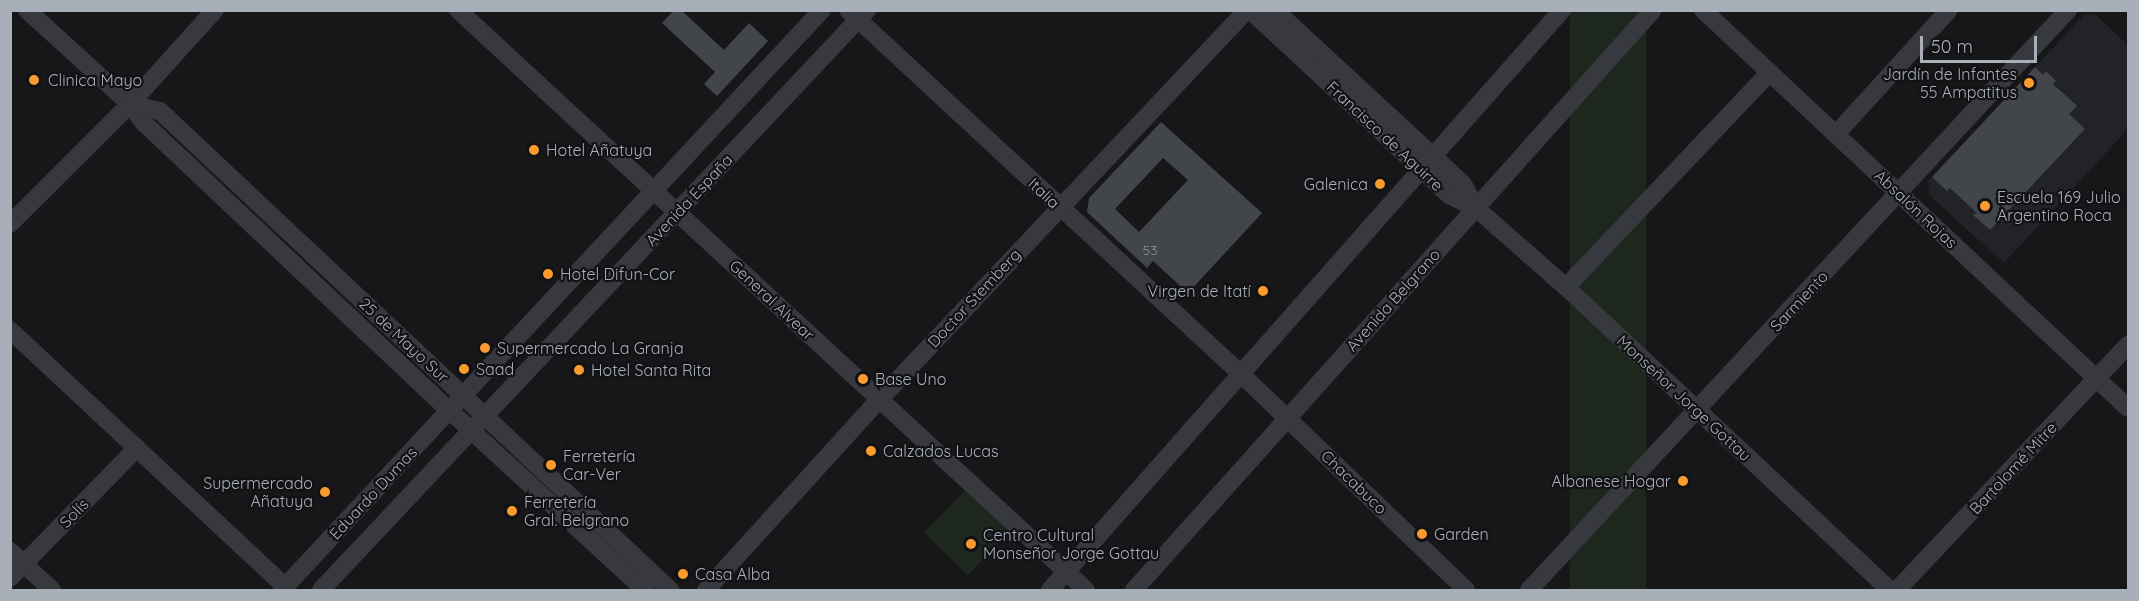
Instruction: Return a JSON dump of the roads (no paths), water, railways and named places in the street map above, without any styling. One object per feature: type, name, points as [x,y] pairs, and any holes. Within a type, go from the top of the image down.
[{"type":"street","name":"25 de Mayo Sur","points":[[27,10],[130,104],[153,131],[450,411],[645,591]]},
{"type":"street","points":[[10,224],[130,104],[215,10]]},
{"type":"street","name":"General Alvear","points":[[458,10],[1086,591]]},
{"type":"street","name":"Avenida España","points":[[464,396],[655,193],[822,10]]},
{"type":"street","name":"Francisco de Aguirre","points":[[1249,10],[1427,163],[1463,184],[1476,208]]},
{"type":"street","name":"Doctor Stemberg","points":[[706,591],[879,400],[1249,10]]},
{"type":"street","name":"Francisco de Aguirre","points":[[1275,10],[1427,163]]},
{"type":"street","points":[[1050,591],[1562,10]]},
{"type":"street","name":"Avenida Belgrano","points":[[1134,591],[1653,10]]},
{"type":"street","name":"Absalón Rojas","points":[[1703,10],[1837,133],[2128,408]]},
{"type":"street","points":[[1837,133],[1949,10]]},
{"type":"street","name":"Sarmiento","points":[[1529,591],[2068,10]]},
{"type":"street","name":"Avenida España","points":[[485,416],[677,213],[857,14]]},
{"type":"street","name":"Italia","points":[[857,14],[1060,208],[1241,375]]},
{"type":"street","points":[[1566,287],[1770,72]]},
{"type":"street","name":"25 de Mayo Sur","points":[[130,104],[160,111],[669,591]]},
{"type":"street","name":"Monseñor Jorge Gottau","points":[[1476,208],[1566,287],[1890,591]]},
{"type":"street","points":[[10,330],[284,589]]},
{"type":"street","name":"Bartolomé Mitre","points":[[1897,591],[2128,345]]},
{"type":"street","name":"Chacabuco","points":[[1241,375],[1466,591]]},
{"type":"street","name":"Eduardo Dumas","points":[[284,589],[464,396]]},
{"type":"street","name":"Eduardo Dumas","points":[[321,591],[485,416]]},
{"type":"street","name":"Solís","points":[[10,578],[17,557],[137,448]]},
{"type":"street","points":[[357,510],[378,530]]},
{"type":"street","points":[[17,557],[52,591]]},
{"type":"street","points":[[10,585],[16,591]]},
{"type":"place","name":"Clinica Mayo","points":[[34,80]]},
{"type":"place","name":"Jardín de Infantes 55 Ampatitus","points":[[2029,83]]},
{"type":"place","name":"Hotel Añatuya","points":[[534,150]]},
{"type":"place","name":"Galenica","points":[[1380,184]]},
{"type":"place","name":"Escuela 169 Julio Argentino Roca","points":[[1985,206]]},
{"type":"place","name":"Hotel Difun-Cor","points":[[548,274]]},
{"type":"place","name":"Virgen de Itatí","points":[[1263,291]]},
{"type":"place","name":"Supermercado La Granja","points":[[485,348]]},
{"type":"place","name":"Saad","points":[[464,369]]},
{"type":"place","name":"Hotel Santa Rita","points":[[579,370]]},
{"type":"place","name":"Base Uno","points":[[863,379]]},
{"type":"place","name":"Calzados Lucas","points":[[871,451]]},
{"type":"place","name":"Ferretería Car-Ver","points":[[551,465]]},
{"type":"place","name":"Albanese Hogar","points":[[1683,481]]},
{"type":"place","name":"Supermercado Añatuya","points":[[325,492]]},
{"type":"place","name":"Ferretería Gral. Belgrano","points":[[512,511]]},
{"type":"place","name":"Garden","points":[[1422,534]]},
{"type":"place","name":"Centro Cultural Monseñor Jorge Gottau","points":[[971,544]]},
{"type":"place","name":"Casa Alba","points":[[683,574]]}]
